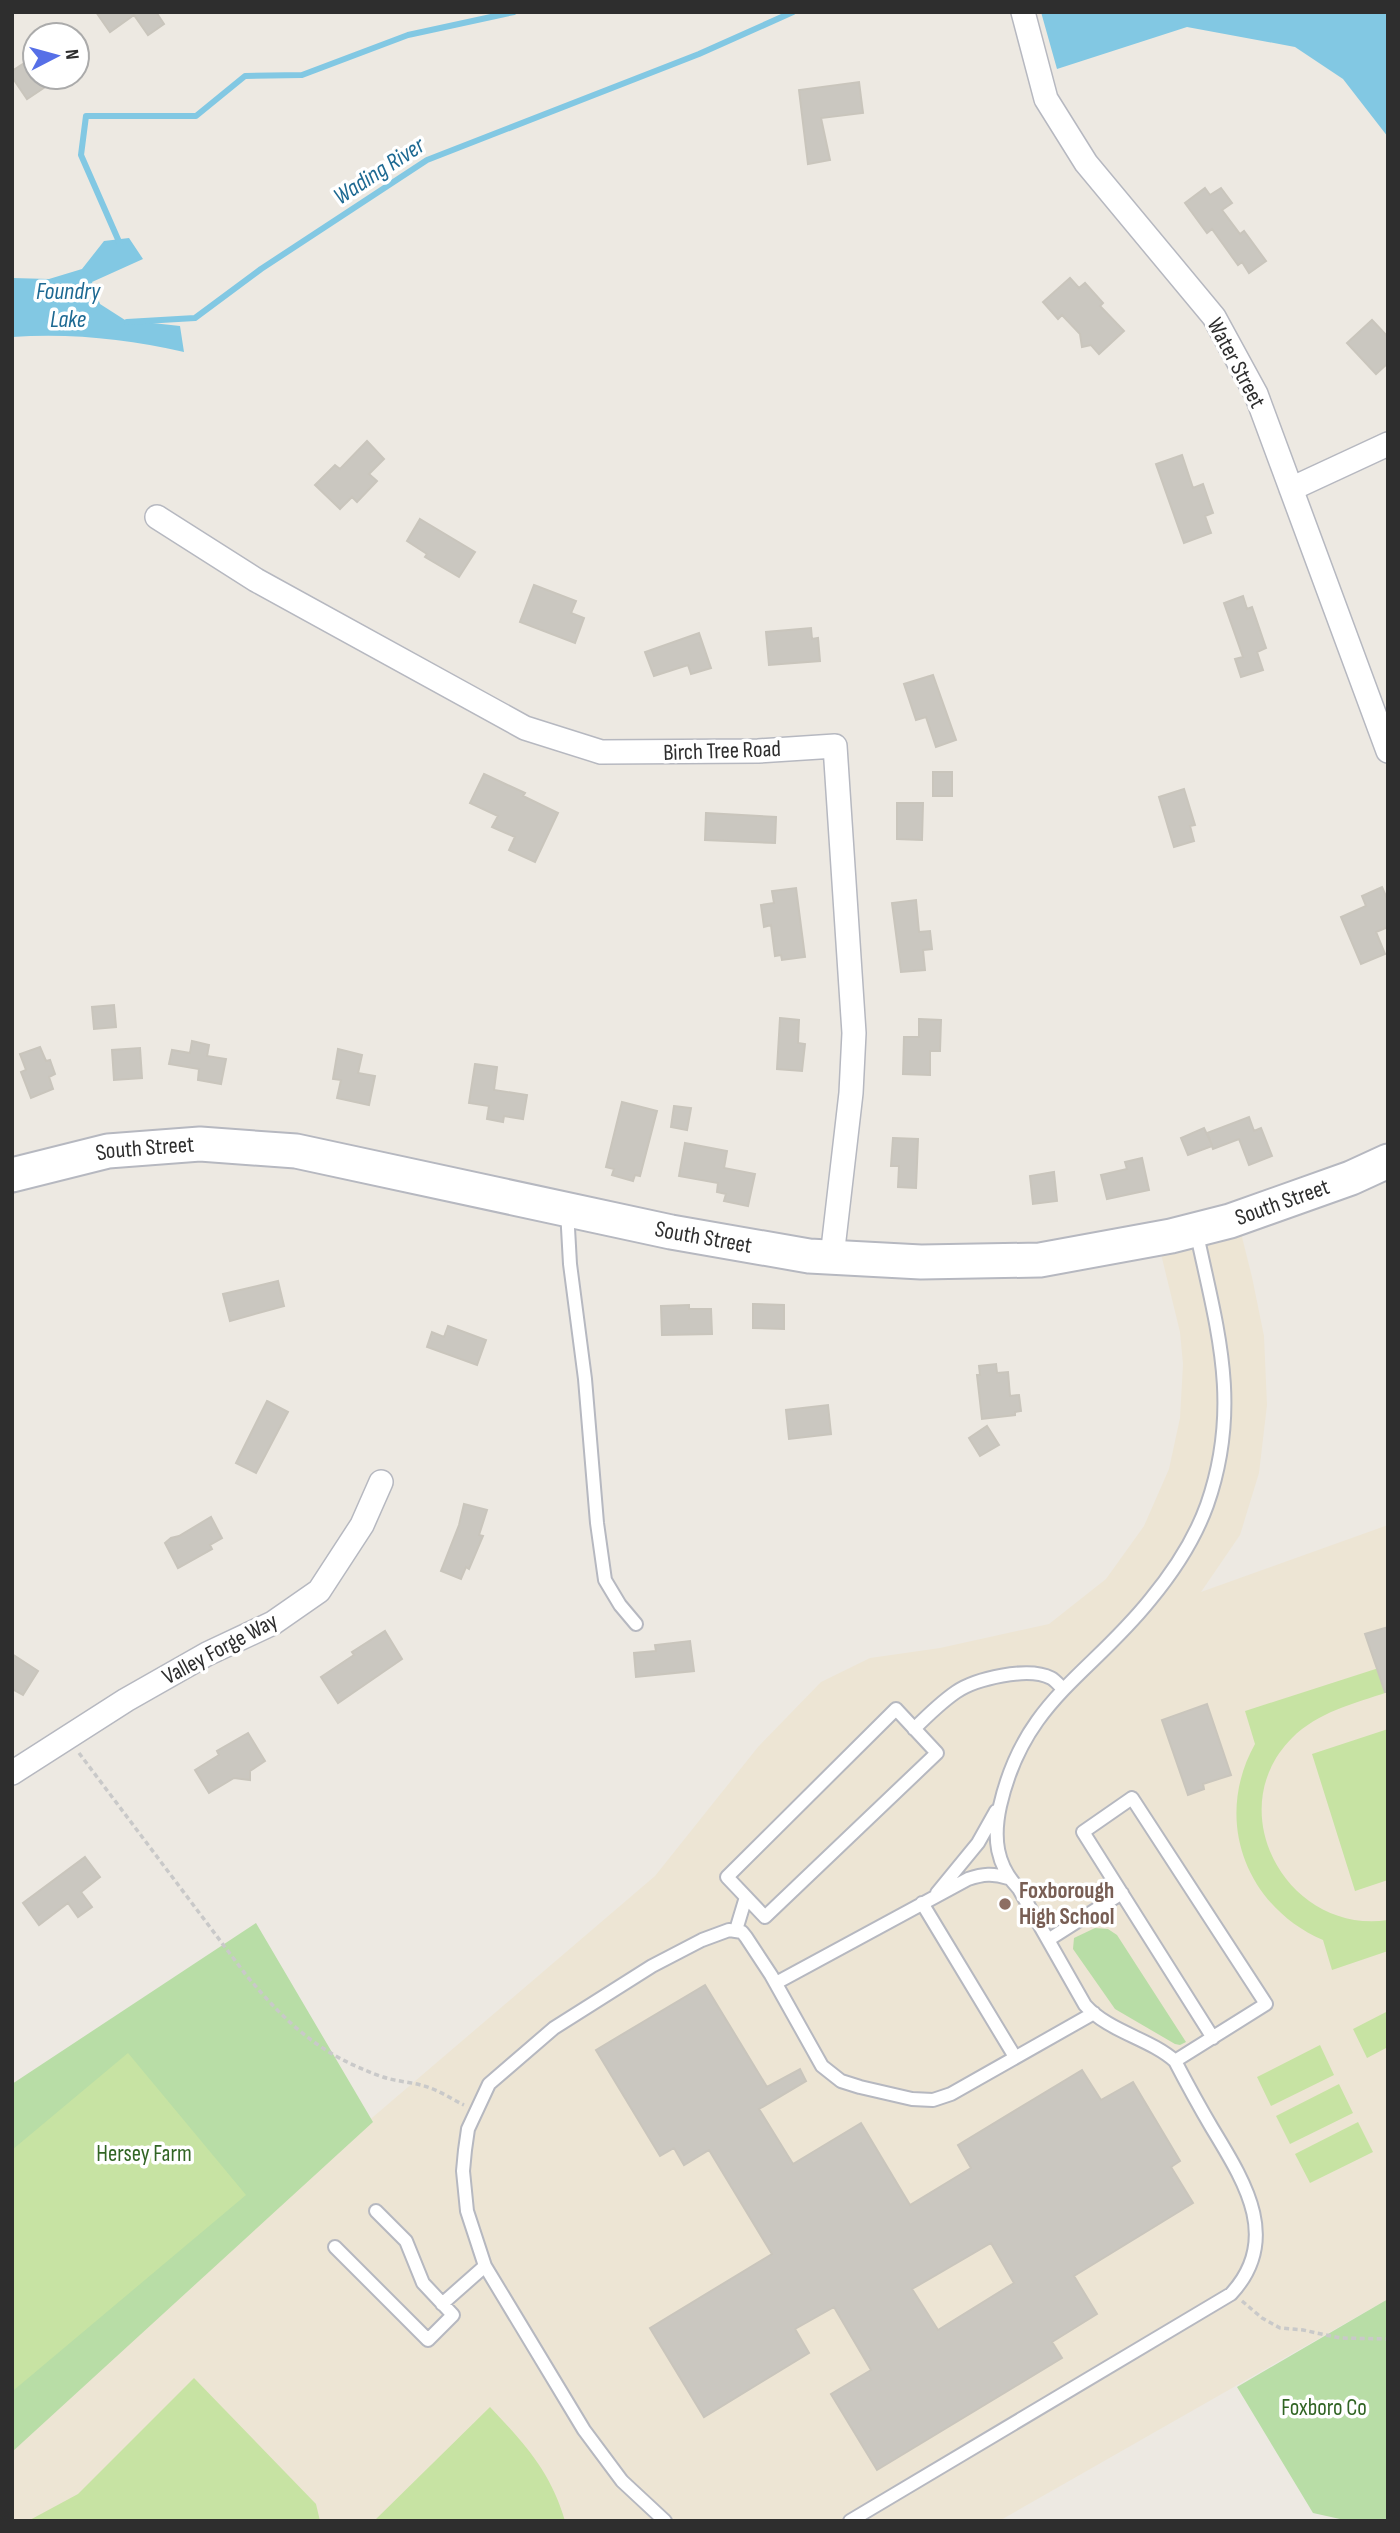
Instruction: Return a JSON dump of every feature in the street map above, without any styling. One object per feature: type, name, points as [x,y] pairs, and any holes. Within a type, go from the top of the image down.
[{"type":"main road","name":"South Street","points":[[12,1175],[108,1151],[200,1144],[296,1151],[671,1232],[808,1256],[921,1262],[1040,1260],[1196,1230],[1230,1221],[1351,1178],[1388,1161]]},
{"type":"street","name":"Water Street","points":[[1023,12],[1046,99],[1086,163],[1214,317],[1255,394],[1388,751]]},
{"type":"street","points":[[1291,489],[1388,444]]},
{"type":"street","name":"Birch Tree Road","points":[[157,517],[256,580],[526,728],[601,752],[758,751],[835,746],[854,1033],[851,1093],[832,1257]]},
{"type":"street","name":"Valley Forge Way","points":[[12,1773],[126,1700],[207,1654],[273,1623],[319,1591],[362,1525],[381,1482]]},
{"type":"lane","points":[[567,1209],[570,1264],[585,1379],[597,1523],[605,1580],[620,1605],[636,1623]]},
{"type":"lane","points":[[934,1896],[978,1843],[1002,1798],[1021,1745],[1038,1718],[1063,1689],[1125,1629],[1174,1570],[1200,1522],[1218,1471],[1224,1437],[1224,1375],[1220,1343],[1196,1230]]},
{"type":"lane","points":[[914,1728],[958,1691],[984,1680],[1018,1674],[1044,1675],[1063,1689]]},
{"type":"lane","points":[[896,1709],[937,1753],[765,1917],[746,1897],[727,1877],[896,1709]]},
{"type":"lane","points":[[850,2521],[1233,2292],[1248,2272],[1255,2252],[1253,2208],[1237,2169],[1175,2062],[1165,2053],[1118,2029],[1094,2013],[1072,1983],[1019,1889],[1008,1878],[1001,1864],[996,1835],[1002,1798]]},
{"type":"lane","points":[[1175,2062],[1213,2038],[1266,2004],[1132,1798],[1083,1832],[1213,2038]]},
{"type":"lane","points":[[776,1983],[815,1964],[934,1896],[984,1874],[1008,1878]]},
{"type":"lane","points":[[1048,1940],[1122,1893]]},
{"type":"lane","points":[[736,1930],[746,1897]]},
{"type":"lane","points":[[922,1903],[1015,2057]]},
{"type":"lane","points":[[665,2521],[622,2481],[584,2430],[485,2266],[474,2235],[464,2191],[465,2150],[468,2129],[475,2111],[495,2077],[554,2028],[670,1955],[721,1932],[736,1930],[747,1937],[822,2066],[841,2081],[901,2097],[933,2100],[951,2094],[1094,2013]]},
{"type":"lane","points":[[335,2247],[428,2340],[453,2315],[423,2283],[406,2241],[376,2211]]},
{"type":"lane","points":[[442,2304],[485,2266]]},
{"type":"path","points":[[67,1737],[275,2010],[308,2040],[346,2061],[384,2078],[430,2088],[475,2111]]},
{"type":"path","points":[[1233,2292],[1254,2312],[1280,2328],[1340,2338],[1388,2339]]},
{"type":"shaded area","name":"Foxborough High School","points":[[1241,1233],[1264,1336],[1267,1405],[1259,1473],[1240,1535],[1201,1592],[1388,1525],[1388,2299],[999,2521],[12,2521],[12,2447],[256,2217],[655,1876],[758,1747],[821,1682],[870,1658],[940,1648],[1049,1624],[1106,1579],[1144,1526],[1169,1469],[1180,1418],[1183,1364],[1180,1332],[1161,1254]]},
{"type":"green space","points":[[1388,1665],[1388,1692],[1325,1715],[1292,1738],[1271,1767],[1262,1799],[1264,1832],[1275,1862],[1294,1888],[1321,1908],[1352,1919],[1388,1920],[1388,1951],[1332,1970],[1323,1940],[1296,1925],[1274,1906],[1256,1883],[1244,1857],[1237,1830],[1237,1801],[1243,1773],[1255,1744],[1245,1711]]},
{"type":"green space","points":[[1388,1729],[1388,1880],[1355,1891],[1312,1754]]},
{"type":"green space","name":"Hersey Farm","points":[[256,1923],[373,2122],[12,2452],[12,2084]]},
{"type":"green space","points":[[1095,1928],[1108,1929],[1117,1935],[1186,2042],[1175,2044],[1115,2009],[1073,1949],[1074,1938]]},
{"type":"green space","points":[[1388,2011],[1388,2047],[1367,2058],[1353,2029]]},
{"type":"green space","points":[[1320,2045],[1334,2075],[1271,2106],[1257,2077]]},
{"type":"green space","points":[[128,2053],[246,2195],[14,2390],[12,2150]]},
{"type":"green space","points":[[1339,2084],[1353,2113],[1290,2144],[1276,2116]]},
{"type":"green space","points":[[1358,2122],[1373,2152],[1310,2183],[1295,2154]]},
{"type":"green space","name":"Foxboro Co","points":[[1388,2299],[1388,2521],[1349,2521],[1313,2513],[1237,2387]]},
{"type":"green space","points":[[194,2378],[316,2504],[320,2521],[28,2521],[78,2494]]},
{"type":"green space","points":[[490,2407],[535,2459],[552,2488],[565,2521],[374,2521]]},
{"type":"water","points":[[1041,12],[1388,12],[1388,137],[1343,79],[1295,47],[1187,27],[1057,69]]},
{"type":"water","name":"Foundry Lake","points":[[129,238],[143,259],[92,282],[100,304],[125,320],[180,326],[184,352],[98,338],[12,337],[12,278],[49,279],[82,269],[104,241]]},
{"type":"building","points":[[96,12],[156,12],[164,24],[148,35],[134,15],[110,32]]},
{"type":"building","points":[[21,65],[21,90],[12,77],[12,71]]},
{"type":"building","points":[[859,82],[863,113],[821,118],[830,160],[808,164],[799,90]]},
{"type":"building","points":[[22,91],[39,91],[27,99]]},
{"type":"building","points":[[1205,188],[1210,195],[1221,188],[1232,203],[1222,210],[1240,234],[1244,231],[1266,261],[1249,273],[1242,262],[1238,265],[1212,229],[1207,233],[1185,203]]},
{"type":"building","points":[[1070,278],[1079,288],[1085,283],[1103,303],[1100,306],[1124,331],[1099,354],[1091,345],[1082,347],[1080,334],[1062,315],[1058,319],[1043,302]]},
{"type":"building","points":[[1372,320],[1388,337],[1388,363],[1376,374],[1347,343]]},
{"type":"building","points":[[367,441],[384,459],[369,474],[377,481],[357,502],[352,497],[340,509],[315,485],[335,465],[340,469]]},
{"type":"building","points":[[1182,455],[1193,488],[1203,484],[1213,513],[1205,516],[1211,533],[1184,543],[1156,464]]},
{"type":"building","points":[[420,519],[475,552],[459,577],[425,557],[427,554],[407,541]]},
{"type":"building","points":[[534,585],[576,601],[571,613],[584,618],[575,643],[520,622]]},
{"type":"building","points":[[1243,596],[1247,609],[1252,607],[1266,648],[1257,652],[1263,670],[1241,677],[1235,659],[1243,657],[1224,603]]},
{"type":"building","points":[[811,628],[812,639],[818,638],[820,661],[769,665],[766,632]]},
{"type":"building","points":[[699,633],[711,668],[691,674],[688,665],[654,676],[645,652]]},
{"type":"building","points":[[933,675],[956,740],[936,747],[926,717],[916,720],[904,684]]},
{"type":"building","points":[[933,772],[952,772],[952,796],[933,796]]},
{"type":"building","points":[[484,774],[525,793],[523,796],[558,813],[535,862],[509,850],[515,837],[492,827],[498,816],[470,803]]},
{"type":"building","points":[[1184,789],[1195,825],[1190,826],[1194,841],[1174,847],[1159,797]]},
{"type":"building","points":[[897,803],[923,803],[922,840],[897,839]]},
{"type":"building","points":[[706,813],[776,817],[775,843],[705,840]]},
{"type":"building","points":[[1382,887],[1388,901],[1388,927],[1376,932],[1385,954],[1361,964],[1341,917],[1366,906],[1362,896]]},
{"type":"building","points":[[796,888],[805,957],[782,960],[781,955],[775,956],[771,925],[764,927],[761,905],[774,903],[772,891]]},
{"type":"building","points":[[916,900],[919,932],[930,931],[932,949],[923,950],[925,970],[901,972],[892,903]]},
{"type":"building","points":[[114,1005],[116,1027],[94,1029],[92,1007]]},
{"type":"building","points":[[780,1018],[799,1020],[798,1043],[805,1044],[802,1071],[777,1069]]},
{"type":"building","points":[[919,1019],[941,1020],[940,1051],[930,1051],[930,1075],[903,1074],[904,1037],[919,1037]]},
{"type":"building","points":[[192,1041],[209,1045],[207,1056],[226,1059],[221,1084],[198,1080],[199,1069],[169,1064],[172,1050],[190,1053]]},
{"type":"building","points":[[40,1047],[46,1061],[50,1060],[55,1074],[49,1077],[53,1089],[31,1098],[21,1072],[26,1070],[20,1054]]},
{"type":"building","points":[[140,1048],[142,1078],[114,1080],[112,1050]]},
{"type":"building","points":[[338,1049],[362,1055],[358,1073],[375,1076],[369,1105],[337,1098],[341,1080],[333,1079]]},
{"type":"building","points":[[475,1064],[497,1067],[494,1090],[527,1095],[523,1119],[504,1116],[503,1122],[487,1119],[489,1106],[469,1103]]},
{"type":"building","points":[[622,1102],[657,1111],[640,1176],[635,1175],[633,1181],[612,1175],[614,1169],[606,1167]]},
{"type":"building","points":[[674,1106],[691,1108],[687,1130],[671,1127]]},
{"type":"building","points":[[1249,1117],[1254,1131],[1261,1128],[1272,1156],[1249,1165],[1239,1139],[1188,1155],[1181,1138],[1204,1128],[1212,1145],[1207,1133]]},
{"type":"building","points":[[893,1138],[918,1139],[916,1188],[898,1187],[899,1166],[891,1166]]},
{"type":"building","points":[[685,1143],[727,1151],[724,1168],[755,1174],[748,1206],[724,1201],[726,1194],[717,1192],[718,1183],[679,1176]]},
{"type":"building","points":[[1142,1158],[1149,1190],[1107,1199],[1101,1175],[1127,1169],[1125,1162]]},
{"type":"building","points":[[1054,1172],[1057,1201],[1033,1204],[1030,1176]]},
{"type":"building","points":[[278,1281],[284,1306],[230,1321],[223,1294]]},
{"type":"building","points":[[753,1304],[784,1305],[784,1329],[753,1328]]},
{"type":"building","points":[[689,1305],[689,1309],[711,1309],[712,1334],[662,1335],[661,1306]]},
{"type":"building","points":[[448,1326],[486,1340],[477,1365],[427,1347],[432,1332],[444,1337]]},
{"type":"building","points":[[996,1364],[997,1373],[1008,1372],[1010,1396],[1019,1395],[1021,1411],[1015,1412],[1015,1415],[982,1419],[977,1375],[980,1375],[979,1366]]},
{"type":"building","points":[[267,1401],[288,1412],[256,1473],[236,1463]]},
{"type":"building","points":[[828,1405],[831,1434],[789,1439],[786,1410]]},
{"type":"building","points":[[987,1426],[999,1445],[980,1456],[969,1438]]},
{"type":"building","points":[[464,1504],[487,1510],[479,1535],[483,1536],[469,1569],[466,1567],[461,1579],[441,1571]]},
{"type":"building","points":[[211,1517],[222,1538],[210,1545],[212,1549],[178,1568],[165,1543]]},
{"type":"building","points":[[1388,1627],[1388,1692],[1385,1692],[1365,1634]]},
{"type":"building","points":[[385,1631],[402,1659],[338,1703],[321,1677],[354,1655],[352,1652]]},
{"type":"building","points":[[690,1641],[694,1671],[636,1677],[634,1653],[656,1651],[655,1645]]},
{"type":"building","points":[[12,1654],[38,1671],[23,1695],[12,1689]]},
{"type":"building","points":[[1207,1704],[1231,1775],[1203,1784],[1204,1789],[1188,1795],[1162,1720]]},
{"type":"building","points":[[248,1733],[265,1761],[250,1771],[250,1780],[234,1778],[209,1793],[195,1770],[219,1755],[217,1751]]},
{"type":"building","points":[[85,1857],[100,1877],[81,1892],[92,1907],[78,1917],[68,1903],[39,1925],[23,1903]]},
{"type":"building","points":[[705,1985],[767,2087],[800,2069],[806,2081],[759,2109],[793,2164],[861,2123],[910,2205],[971,2168],[958,2145],[1082,2070],[1101,2100],[1133,2082],[1180,2161],[1171,2167],[1193,2203],[1074,2276],[1097,2314],[1052,2342],[1062,2358],[877,2470],[831,2394],[871,2370],[834,2307],[795,2329],[809,2353],[704,2417],[650,2328],[772,2254],[709,2150],[684,2165],[674,2148],[660,2156],[596,2050]],"holes":[[[991,2243],[1014,2283],[938,2330],[912,2289]]]},
{"type":"waterway","name":"Wading River","points":[[120,244],[81,155],[86,116],[196,116],[245,76],[302,75],[408,35],[514,12]]},
{"type":"waterway","name":"Wading River","points":[[127,322],[195,318],[261,269],[427,160],[699,54],[793,12]]},
{"type":"place","name":"Foxborough High School","points":[[1005,1904]]}]
